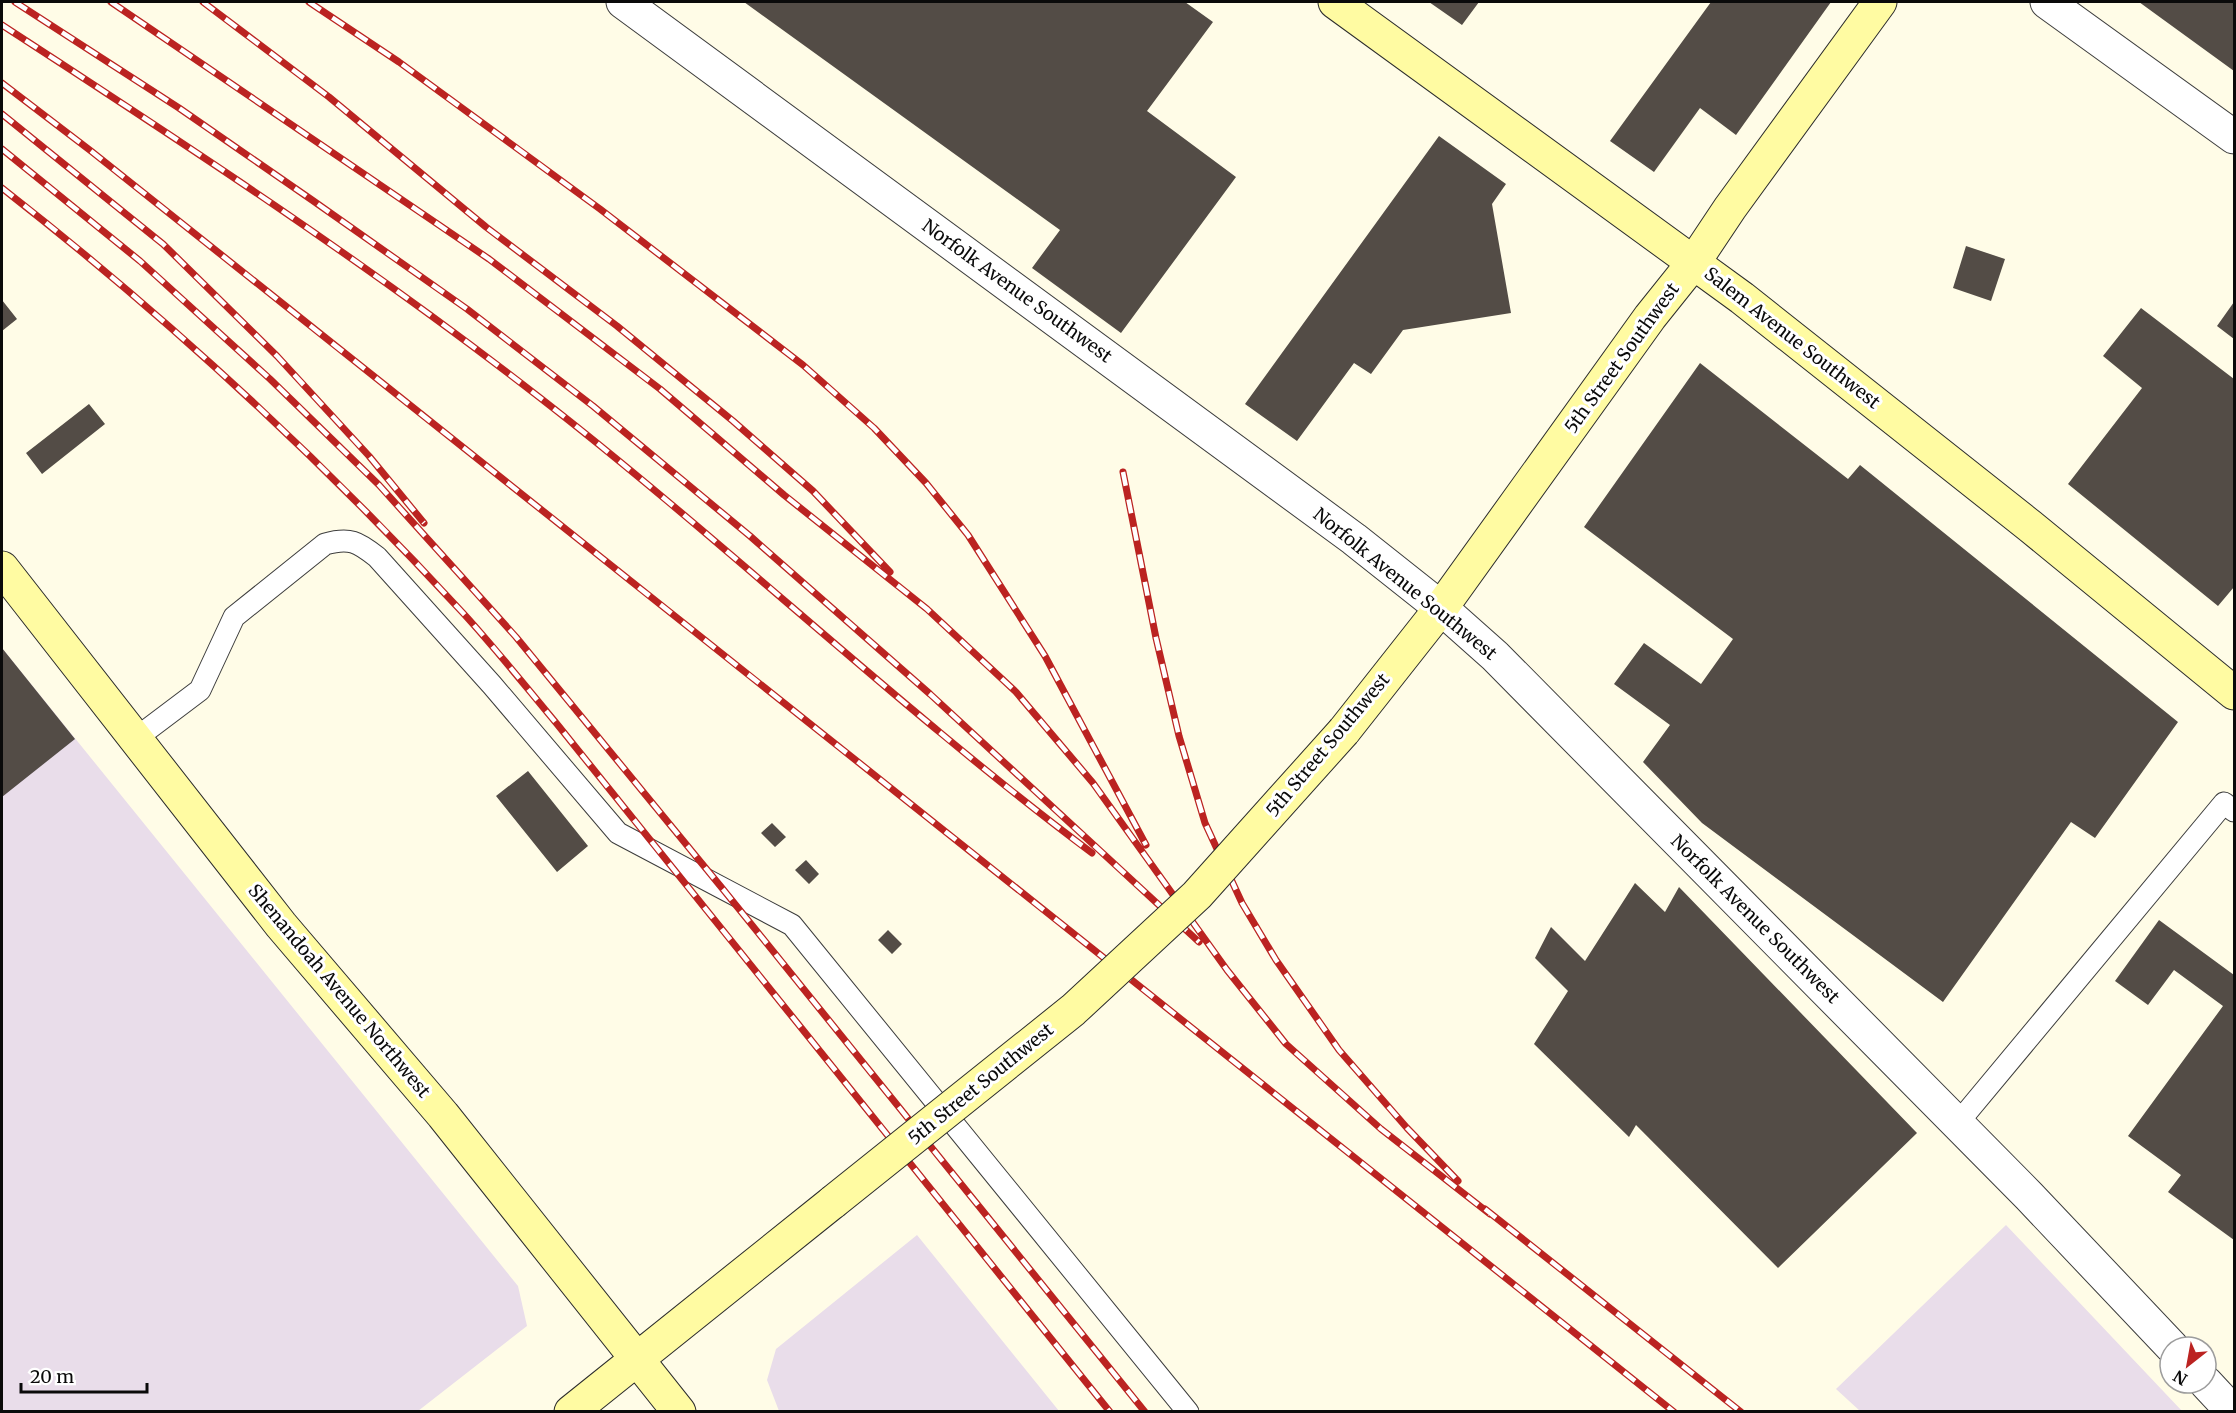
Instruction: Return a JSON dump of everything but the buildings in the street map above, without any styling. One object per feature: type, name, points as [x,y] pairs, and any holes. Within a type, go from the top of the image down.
[{"type":"street","name":"Norfolk Avenue Southwest","points":[[623,2],[1345,532],[1441,608],[1496,656],[1957,1124],[2160,1335]]},
{"type":"street","name":"Salem Avenue Southwest","points":[[1335,2],[1694,262],[2030,526],[2235,693]]},
{"type":"street","name":"5th Street Southwest","points":[[571,1412],[1073,1010],[1197,896],[1344,731],[1441,608],[1650,317],[1694,262],[1730,208],[1880,2]]},
{"type":"street","points":[[2047,2],[2235,137]]},
{"type":"street","name":"Shenandoah Avenue Northwest","points":[[2,568],[281,925],[443,1115],[679,1412]]},
{"type":"street","points":[[2217,1395],[2233,1412]]},
{"type":"lane","points":[[135,739],[200,690],[234,617],[326,544],[341,540],[360,544],[377,557],[492,685],[618,833],[792,925],[1188,1412]]},
{"type":"lane","points":[[1957,1124],[2224,803],[2235,811]]},
{"type":"shaded area","points":[[2,648],[518,1286],[527,1326],[418,1411],[2,1411]]},
{"type":"shaded area","points":[[2006,1225],[2158,1386],[2158,1395],[2167,1395],[2182,1411],[1860,1411],[1836,1389]]},
{"type":"shaded area","points":[[917,1235],[1059,1411],[779,1411],[767,1380],[776,1349]]},
{"type":"railway","points":[[15,2],[179,108],[312,200],[467,309],[593,406],[750,536],[930,694],[1199,942]]},
{"type":"railway","points":[[111,2],[489,259],[660,389],[784,495],[927,609],[1016,692],[1093,783],[1227,970],[1286,1044],[1381,1129],[1490,1214]]},
{"type":"railway","points":[[203,2],[329,97],[486,227],[617,326],[733,421],[813,491],[890,572]]},
{"type":"railway","points":[[309,2],[399,62],[600,209],[803,365],[874,428],[926,483],[968,535],[1045,656],[1146,845]]},
{"type":"railway","points":[[2,25],[275,205],[474,347],[609,453],[883,685],[1092,853]]},
{"type":"railway","points":[[2,83],[91,151],[1674,1412]]},
{"type":"railway","points":[[2,114],[163,244],[277,356],[369,456],[424,523]]},
{"type":"railway","points":[[2,149],[140,261],[270,379],[379,485],[516,637],[1145,1412]]},
{"type":"railway","points":[[2,188],[124,287],[241,391],[354,500],[463,613],[557,724],[1110,1412]]},
{"type":"railway","points":[[1123,472],[1156,638],[1179,736],[1205,823],[1242,903],[1276,960],[1339,1050],[1407,1128],[1458,1181]]},
{"type":"railway","points":[[1485,1209],[1741,1412]]}]
